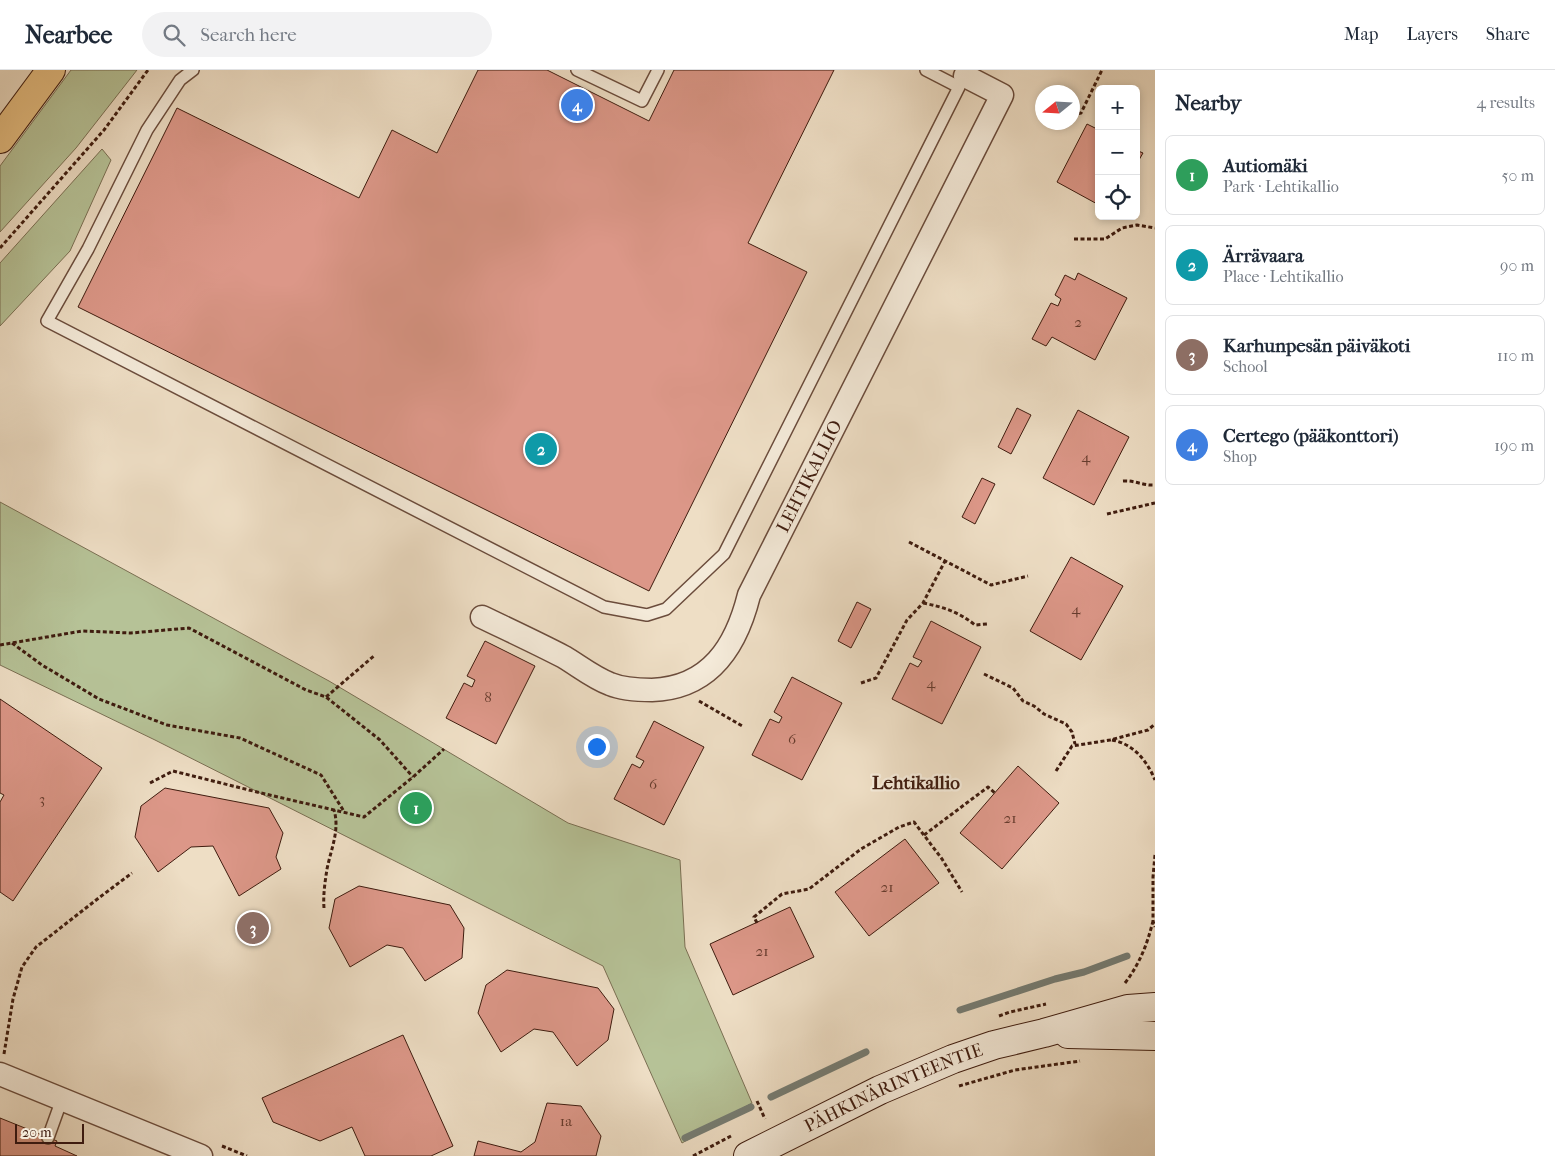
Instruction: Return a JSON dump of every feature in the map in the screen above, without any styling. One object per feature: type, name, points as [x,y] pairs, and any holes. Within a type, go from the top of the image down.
[{"type":"main road","points":[[0,139],[51,70]]},
{"type":"street","name":"LEHTIKALLIO","points":[[482,617],[562,656],[610,684],[629,689],[665,689],[682,685],[698,679],[717,663],[731,645],[744,618],[749,595],[1002,96],[964,78]]},
{"type":"street","name":"PÄHKINÄRINTEENTIE","points":[[748,1156],[872,1094],[928,1069],[994,1045],[1128,1009],[1155,1007]]},
{"type":"street","name":"PÄHKINÄRINTEENTIE","points":[[1044,1033],[1155,1036]]},
{"type":"street","points":[[2,1065],[62,1099],[201,1156]]},
{"type":"lane","points":[[194,70],[180,80],[147,130],[88,249],[46,321],[604,607],[647,615],[666,609],[724,554],[964,78],[926,70]]},
{"type":"lane","points":[[577,70],[642,101],[658,70]]},
{"type":"lane","points":[[48,1138],[62,1099]]},
{"type":"path","points":[[0,248],[104,130],[148,70]]},
{"type":"path","points":[[1080,113],[1102,70]]},
{"type":"path","points":[[1074,239],[1105,239],[1122,228],[1137,225],[1155,228]]},
{"type":"path","points":[[1124,481],[1134,480],[1146,486],[1155,485]]},
{"type":"path","points":[[1107,514],[1155,503]]},
{"type":"path","points":[[909,542],[991,585],[1028,576]]},
{"type":"path","points":[[861,683],[876,678],[907,620],[923,603],[945,561]]},
{"type":"path","points":[[923,603],[941,606],[963,616],[975,625],[987,624]]},
{"type":"path","points":[[0,645],[82,631],[131,633],[189,628],[306,690],[326,697],[380,740],[413,777]]},
{"type":"path","points":[[12,643],[42,665],[99,699],[167,725],[240,738],[321,775],[345,813]]},
{"type":"path","points":[[326,697],[376,655]]},
{"type":"path","points":[[984,674],[1013,688],[1023,702],[1066,724],[1072,732],[1076,744]]},
{"type":"path","points":[[682,685],[692,697],[744,727]]},
{"type":"path","points":[[1056,771],[1072,746],[1076,744],[1110,740],[1148,730],[1155,724]]},
{"type":"path","points":[[1110,740],[1126,744],[1138,753],[1150,768],[1155,780]]},
{"type":"path","points":[[150,782],[173,771],[364,817],[444,749]]},
{"type":"path","points":[[924,835],[988,787],[994,793]]},
{"type":"path","points":[[324,908],[327,870],[337,821],[334,810]]},
{"type":"path","points":[[757,922],[754,917],[782,894],[808,889],[861,849],[899,827],[914,822],[942,858],[962,892]]},
{"type":"path","points":[[1122,986],[1134,971],[1147,945],[1153,921],[1155,855]]},
{"type":"path","points":[[2,1065],[13,999],[22,967],[36,947],[132,873]]},
{"type":"path","points":[[1153,921],[1155,927]]},
{"type":"path","points":[[955,1088],[1015,1070],[1081,1061]]},
{"type":"path","points":[[757,1101],[765,1119]]},
{"type":"green space","points":[[71,70],[137,70],[76,148],[0,232],[0,166]]},
{"type":"green space","points":[[102,149],[111,160],[70,251],[0,326],[0,263]]},
{"type":"green space","points":[[0,502],[329,681],[568,823],[680,860],[685,947],[752,1103],[682,1143],[603,966],[155,740],[0,665]]},
{"type":"building","points":[[478,70],[547,70],[649,121],[674,70],[834,70],[748,243],[807,272],[649,591],[78,307],[177,108],[359,198],[392,130],[437,153]]},
{"type":"building","points":[[1087,124],[1095,128],[1095,203],[1057,182]]},
{"type":"building","points":[[1078,273],[1127,298],[1095,360],[1052,337],[1046,346],[1032,339],[1051,303],[1058,306],[1061,299],[1055,295],[1065,275],[1075,280]]},
{"type":"building","points":[[1017,408],[1031,415],[1011,454],[998,447]]},
{"type":"building","points":[[1078,410],[1129,437],[1094,505],[1043,478]]},
{"type":"building","points":[[982,478],[995,484],[975,524],[962,517]]},
{"type":"building","points":[[1071,557],[1123,586],[1081,660],[1030,631]]},
{"type":"building","points":[[857,602],[871,609],[851,648],[838,641]]},
{"type":"building","points":[[931,621],[981,647],[942,724],[892,699],[910,663],[918,667],[922,661],[913,657]]},
{"type":"building","points":[[485,641],[535,666],[496,744],[446,718],[464,683],[472,687],[475,680],[467,676]]},
{"type":"building","points":[[792,677],[842,703],[802,780],[752,755],[770,719],[779,723],[782,717],[774,712]]},
{"type":"building","points":[[0,699],[102,768],[13,901],[0,892],[0,802],[4,795],[0,793]]},
{"type":"building","points":[[654,721],[704,747],[664,825],[614,799],[632,764],[640,768],[644,761],[636,757]]},
{"type":"building","points":[[1018,766],[1059,803],[1002,869],[960,833]]},
{"type":"building","points":[[165,788],[269,808],[283,833],[276,857],[281,869],[239,896],[213,846],[191,847],[158,872],[135,837],[141,806]]},
{"type":"building","points":[[905,839],[939,883],[869,936],[835,892]]},
{"type":"building","points":[[359,886],[450,905],[464,928],[462,958],[425,981],[403,948],[387,945],[350,967],[329,928],[335,899]]},
{"type":"building","points":[[790,907],[814,957],[733,995],[710,944]]},
{"type":"building","points":[[507,970],[598,988],[614,1009],[608,1040],[577,1066],[553,1032],[534,1029],[501,1052],[478,1013],[486,985]]},
{"type":"building","points":[[403,1035],[453,1146],[431,1156],[365,1156],[352,1127],[320,1141],[273,1122],[262,1098]]},
{"type":"building","points":[[547,1103],[581,1106],[601,1136],[596,1156],[474,1156],[478,1141],[521,1152],[535,1142]]},
{"type":"building","points":[[0,1118],[57,1141],[55,1146],[77,1156],[0,1156]]},
{"type":"waterway","points":[[960,1010],[1055,979],[1084,972],[1127,956]]},
{"type":"waterway","points":[[771,1097],[866,1052]]},
{"type":"waterway","points":[[685,1138],[751,1107]]},
{"type":"place","name":"Certego (pääkonttori)","points":[[577,105]]},
{"type":"place","name":"Ärrävaara","points":[[541,449]]},
{"type":"place","name":"Autiomäki","points":[[416,808]]},
{"type":"place","name":"Karhunpesän päiväkoti","points":[[253,928]]},
{"type":"district","name":"Lehtikallio","points":[[916,783]]}]
